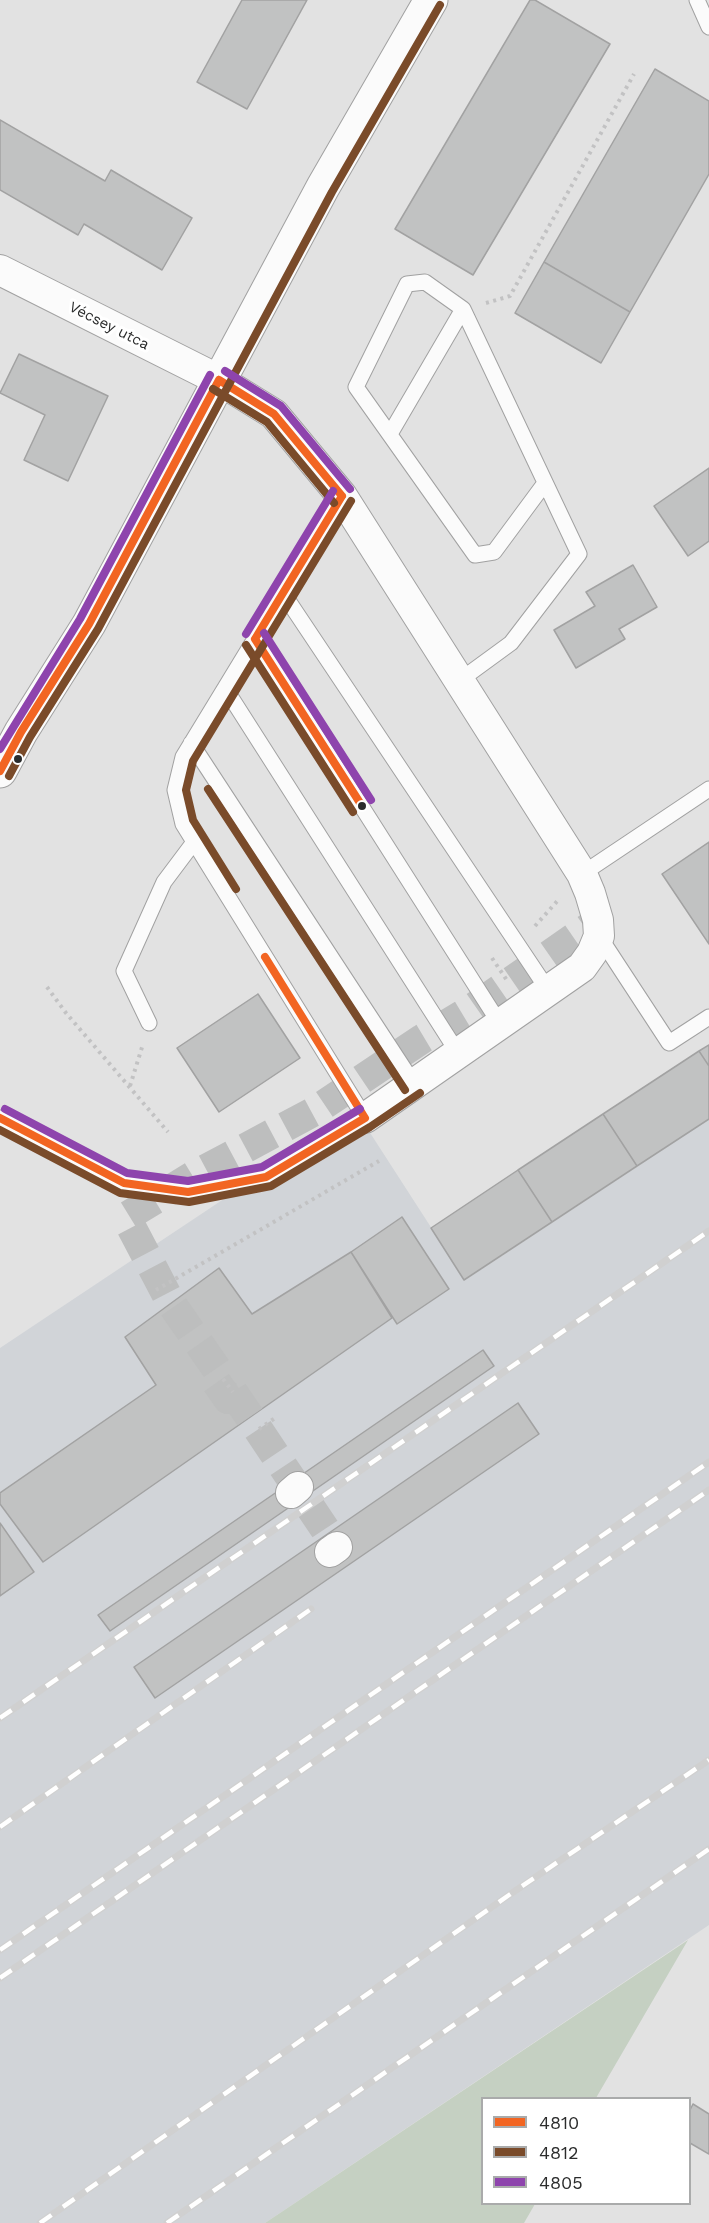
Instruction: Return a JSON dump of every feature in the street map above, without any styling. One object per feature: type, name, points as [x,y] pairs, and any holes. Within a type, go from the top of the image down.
[{"type":"street","points":[[0,771],[21,732],[88,624],[323,187],[431,0]]},
{"type":"street","name":"Vécsey utca","points":[[0,270],[219,380],[274,414],[342,496],[582,874],[598,920],[599,936]]},
{"type":"street","points":[[365,1118],[582,967],[592,953],[599,936]]},
{"type":"lane","points":[[697,0],[709,27]]},
{"type":"lane","points":[[459,681],[511,643],[579,555],[463,309],[425,282],[407,284],[356,387],[475,555],[494,552],[545,483]]},
{"type":"lane","points":[[390,434],[463,309]]},
{"type":"lane","points":[[0,1118],[124,1183],[188,1192],[266,1177],[365,1118],[183,824],[176,790],[183,757],[342,496]]},
{"type":"lane","points":[[283,593],[548,990]]},
{"type":"lane","points":[[255,639],[500,1024]]},
{"type":"lane","points":[[225,688],[458,1053]]},
{"type":"lane","points":[[191,743],[414,1084]]},
{"type":"lane","points":[[582,874],[709,789]]},
{"type":"lane","points":[[149,1023],[124,971],[164,882],[194,842]]},
{"type":"lane","points":[[599,936],[669,1043],[709,1017]]},
{"type":"path","points":[[463,309],[510,296],[634,74]]},
{"type":"path","points":[[492,958],[509,983]]},
{"type":"path","points":[[47,987],[66,1014],[168,1132]]},
{"type":"path","points":[[129,1087],[149,1023]]},
{"type":"path","points":[[156,1290],[379,1161]]},
{"type":"path","points":[[223,1379],[233,1392]]},
{"type":"path","points":[[259,1429],[275,1418]]},
{"type":"shaded area","points":[[356,1111],[465,1280],[709,1119],[709,1925],[265,2223],[0,2223],[0,1348]]},
{"type":"green space","points":[[688,1940],[597,2097],[481,2097],[481,2205],[534,2205],[524,2223],[265,2223]]},
{"type":"building","points":[[242,0],[307,0],[247,109],[197,82]]},
{"type":"building","points":[[530,0],[535,0],[610,44],[473,275],[395,229]]},
{"type":"building","points":[[655,69],[709,101],[709,174],[630,312],[544,262]]},
{"type":"building","points":[[0,120],[105,181],[111,170],[192,218],[162,270],[84,224],[78,235],[0,190]]},
{"type":"building","points":[[544,262],[630,312],[601,363],[515,313]]},
{"type":"building","points":[[19,354],[108,396],[68,481],[24,460],[45,415],[0,393]]},
{"type":"building","points":[[709,468],[709,541],[688,556],[654,506]]},
{"type":"building","points":[[633,565],[657,607],[619,629],[625,639],[576,668],[554,630],[595,606],[586,592]]},
{"type":"building","points":[[709,842],[709,944],[662,874]]},
{"type":"building","points":[[258,994],[300,1058],[219,1112],[177,1048]]},
{"type":"building","points":[[709,1045],[709,1066],[699,1051]]},
{"type":"building","points":[[699,1051],[709,1066],[709,1119],[637,1166],[603,1114]]},
{"type":"building","points":[[603,1114],[637,1166],[552,1222],[518,1170]]},
{"type":"building","points":[[518,1170],[552,1222],[464,1280],[431,1228]]},
{"type":"building","points":[[402,1217],[449,1289],[397,1324],[351,1252]]},
{"type":"building","points":[[351,1252],[392,1318],[43,1562],[0,1504],[0,1493],[156,1385],[125,1337],[219,1268],[252,1314]]},
{"type":"building","points":[[483,1350],[494,1366],[110,1631],[98,1615]]},
{"type":"building","points":[[518,1403],[539,1434],[155,1698],[134,1667]]},
{"type":"building","points":[[0,1523],[34,1572],[0,1596]]},
{"type":"building","points":[[693,2104],[709,2114],[709,2154],[691,2144]]},
{"type":"tunnel","points":[[238,1398],[228,1399],[216,1382],[218,1371],[171,1303],[126,1217],[193,1176],[313,1112],[422,1039],[467,1012],[601,919]]},
{"type":"tunnel","points":[[233,1392],[337,1547]]},
{"type":"railway","points":[[0,1718],[709,1231]]},
{"type":"railway","points":[[0,1950],[709,1462]]},
{"type":"railway","points":[[0,1978],[709,1490]]},
{"type":"railway","points":[[0,1827],[311,1609]]},
{"type":"railway","points":[[40,2223],[509,1895],[709,1760]]},
{"type":"railway","points":[[167,2223],[709,1849]]},
{"type":"transit line","name":"4812","points":[[9,776],[30,737],[98,629],[332,192],[440,5]]},
{"type":"transit line","name":"4805","points":[[225,371],[281,406],[350,489]]},
{"type":"transit line","name":"4805","points":[[0,749],[80,619],[210,375]]},
{"type":"transit line","name":"4810","points":[[219,380],[274,414],[342,496]]},
{"type":"transit line","name":"4810","points":[[0,771],[21,732],[89,624],[219,380]]},
{"type":"transit line","name":"4812","points":[[213,389],[267,422],[334,503]]},
{"type":"transit line","name":"4805","points":[[246,634],[333,491]]},
{"type":"transit line","name":"4810","points":[[255,639],[342,496]]},
{"type":"transit line","name":"4812","points":[[236,889],[193,820],[186,790],[193,761],[351,501]]},
{"type":"transit line","name":"4805","points":[[264,633],[371,800]]},
{"type":"transit line","name":"4810","points":[[255,639],[362,806]]},
{"type":"transit line","name":"4812","points":[[246,645],[353,812]]},
{"type":"transit line","name":"4812","points":[[208,789],[405,1090]]},
{"type":"transit line","name":"4810","points":[[265,957],[365,1118]]},
{"type":"transit line","name":"4812","points":[[0,1130],[120,1193],[189,1202],[271,1186],[370,1127],[420,1093]]},
{"type":"transit line","name":"4805","points":[[5,1109],[127,1173],[188,1181],[262,1167],[360,1109]]},
{"type":"transit line","name":"4810","points":[[0,1118],[124,1183],[188,1192],[266,1177],[365,1118]]}]
